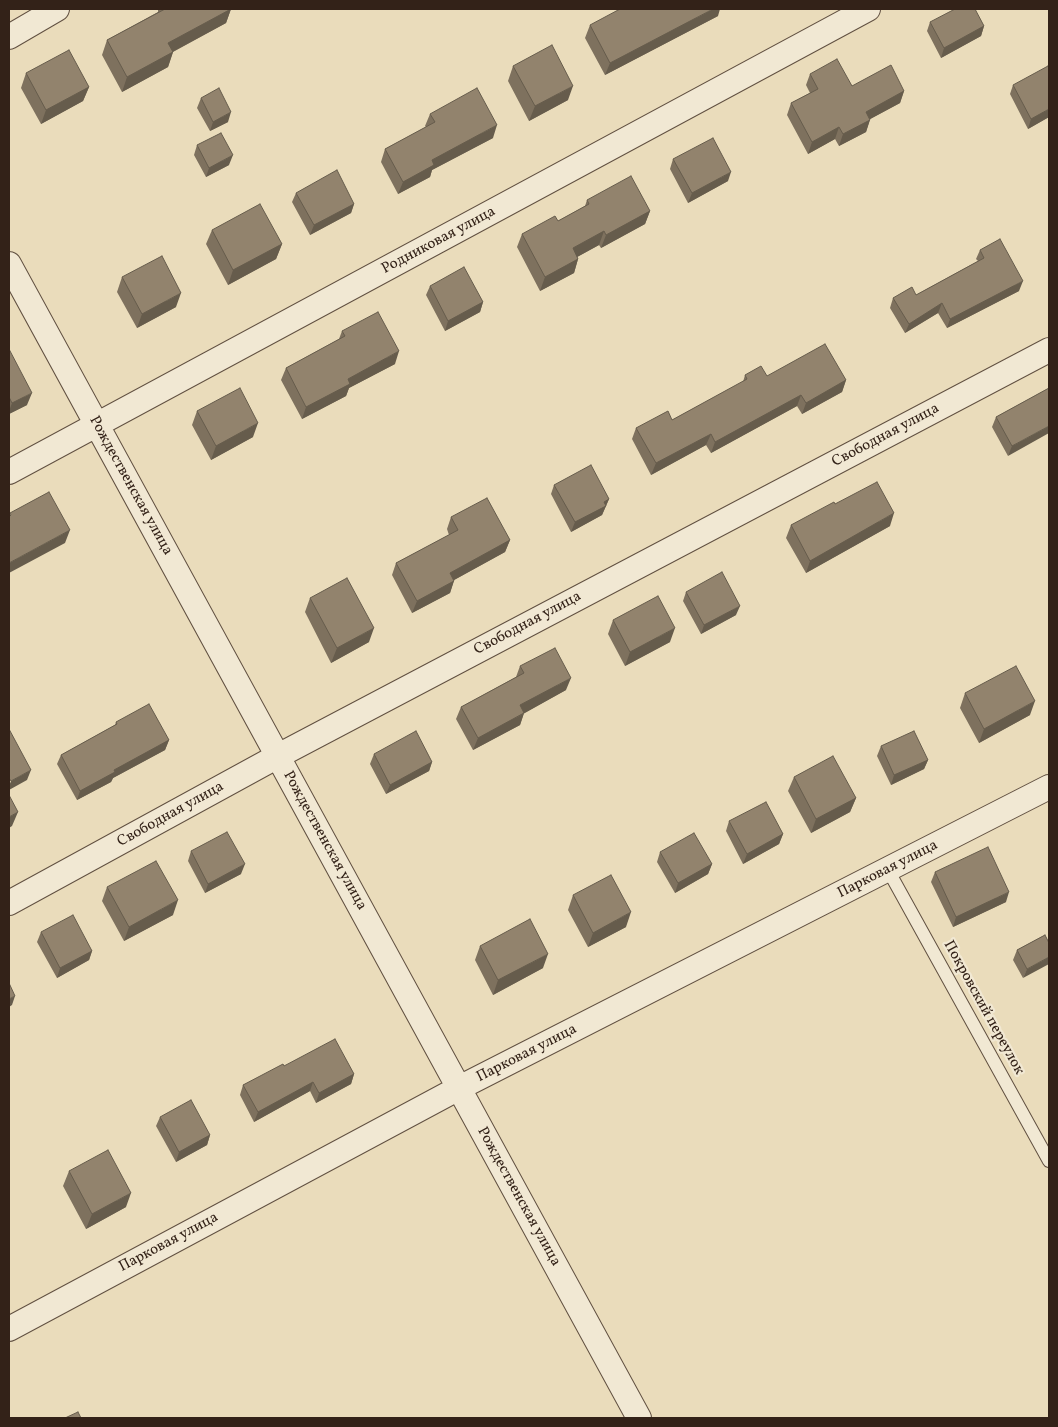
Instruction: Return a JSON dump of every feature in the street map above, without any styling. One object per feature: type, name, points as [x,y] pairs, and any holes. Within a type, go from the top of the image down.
[{"type":"street","points":[[9,36],[58,9]]},
{"type":"street","name":"Родниковая улица","points":[[9,472],[868,9]]},
{"type":"street","name":"Рождественская улица","points":[[9,264],[639,1418]]},
{"type":"street","name":"Свободная улица","points":[[9,903],[278,756],[1049,350]]},
{"type":"street","name":"Парковая улица","points":[[9,1329],[459,1088],[1049,787]]},
{"type":"lane","name":"Покровский переулок","points":[[888,870],[1049,1161]]},
{"type":"building","points":[[165,9],[231,9],[168,43],[173,52],[127,77],[107,40]]},
{"type":"building","points":[[620,9],[713,9],[610,63],[590,25]]},
{"type":"building","points":[[955,9],[975,9],[984,26],[944,48],[930,22]]},
{"type":"building","points":[[552,45],[573,86],[535,106],[513,66]]},
{"type":"building","points":[[69,50],[89,87],[46,110],[26,73]]},
{"type":"building","points":[[837,59],[852,86],[891,65],[904,91],[866,112],[870,120],[843,134],[839,127],[812,142],[791,103],[818,89],[810,74]]},
{"type":"building","points":[[1048,66],[1049,109],[1031,119],[1013,85]]},
{"type":"building","points":[[219,88],[231,112],[213,122],[201,98]]},
{"type":"building","points":[[477,88],[497,125],[432,160],[434,165],[403,182],[385,149],[435,122],[430,114]]},
{"type":"building","points":[[221,133],[233,155],[209,168],[197,145]]},
{"type":"building","points":[[713,138],[731,172],[692,193],[673,159]]},
{"type":"building","points":[[337,170],[354,204],[314,225],[296,193]]},
{"type":"building","points":[[631,176],[650,211],[606,235],[604,231],[573,248],[578,259],[545,277],[522,234],[555,216],[558,221],[589,204],[587,200]]},
{"type":"building","points":[[260,204],[282,244],[233,270],[212,230]]},
{"type":"building","points":[[1000,239],[1023,281],[950,319],[942,303],[909,324],[893,298],[912,287],[916,295],[984,258],[980,250]]},
{"type":"building","points":[[162,256],[181,293],[142,314],[122,277]]},
{"type":"building","points":[[464,267],[483,302],[448,321],[430,286]]},
{"type":"building","points":[[378,312],[399,351],[348,379],[350,384],[306,407],[286,368],[345,336],[342,331]]},
{"type":"building","points":[[825,344],[846,380],[806,403],[801,395],[715,442],[711,434],[656,463],[636,428],[668,411],[672,420],[747,379],[745,375],[761,366],[767,376]]},
{"type":"building","points":[[9,349],[32,393],[12,403],[9,397]]},
{"type":"building","points":[[240,388],[258,423],[216,446],[197,411]]},
{"type":"building","points":[[1049,388],[1049,426],[1012,446],[996,417]]},
{"type":"building","points":[[591,465],[609,499],[604,502],[606,506],[575,522],[554,485]]},
{"type":"building","points":[[877,482],[894,513],[810,561],[791,525]]},
{"type":"building","points":[[49,492],[70,530],[9,563],[10,513]]},
{"type":"building","points":[[487,498],[510,540],[450,573],[454,581],[417,601],[396,563],[458,530],[451,517]]},
{"type":"building","points":[[722,572],[740,606],[704,625],[686,592]]},
{"type":"building","points":[[347,578],[374,628],[337,648],[310,598]]},
{"type":"building","points":[[658,596],[675,628],[630,652],[613,620]]},
{"type":"building","points":[[555,648],[571,678],[520,705],[524,713],[478,738],[461,707],[524,673],[520,666]]},
{"type":"building","points":[[1016,666],[1035,701],[984,729],[965,693]]},
{"type":"building","points":[[149,704],[169,740],[80,791],[61,755]]},
{"type":"building","points":[[9,729],[31,770],[11,781],[9,778]]},
{"type":"building","points":[[416,731],[432,762],[390,785],[374,754]]},
{"type":"building","points":[[914,731],[928,760],[894,775],[881,746]]},
{"type":"building","points":[[833,756],[856,798],[816,819],[794,777]]},
{"type":"building","points":[[9,795],[18,812],[9,817]]},
{"type":"building","points":[[766,802],[783,834],[747,854],[729,821]]},
{"type":"building","points":[[227,832],[245,864],[208,884],[191,851]]},
{"type":"building","points":[[694,833],[712,864],[678,883],[660,852]]},
{"type":"building","points":[[988,847],[1009,892],[956,917],[935,872]]},
{"type":"building","points":[[156,861],[178,900],[129,927],[107,887]]},
{"type":"building","points":[[611,875],[631,912],[593,933],[573,895]]},
{"type":"building","points":[[73,915],[92,951],[60,968],[41,932]]},
{"type":"building","points":[[530,919],[548,954],[498,980],[480,946]]},
{"type":"building","points":[[1045,935],[1049,943],[1049,957],[1027,969],[1017,950]]},
{"type":"building","points":[[9,983],[15,996],[9,999]]},
{"type":"building","points":[[335,1039],[354,1074],[319,1093],[313,1082],[258,1112],[243,1085]]},
{"type":"building","points":[[191,1100],[210,1135],[179,1152],[160,1117]]},
{"type":"building","points":[[108,1150],[131,1193],[92,1214],[69,1171]]},
{"type":"building","points":[[78,1412],[81,1418],[65,1418]]}]
